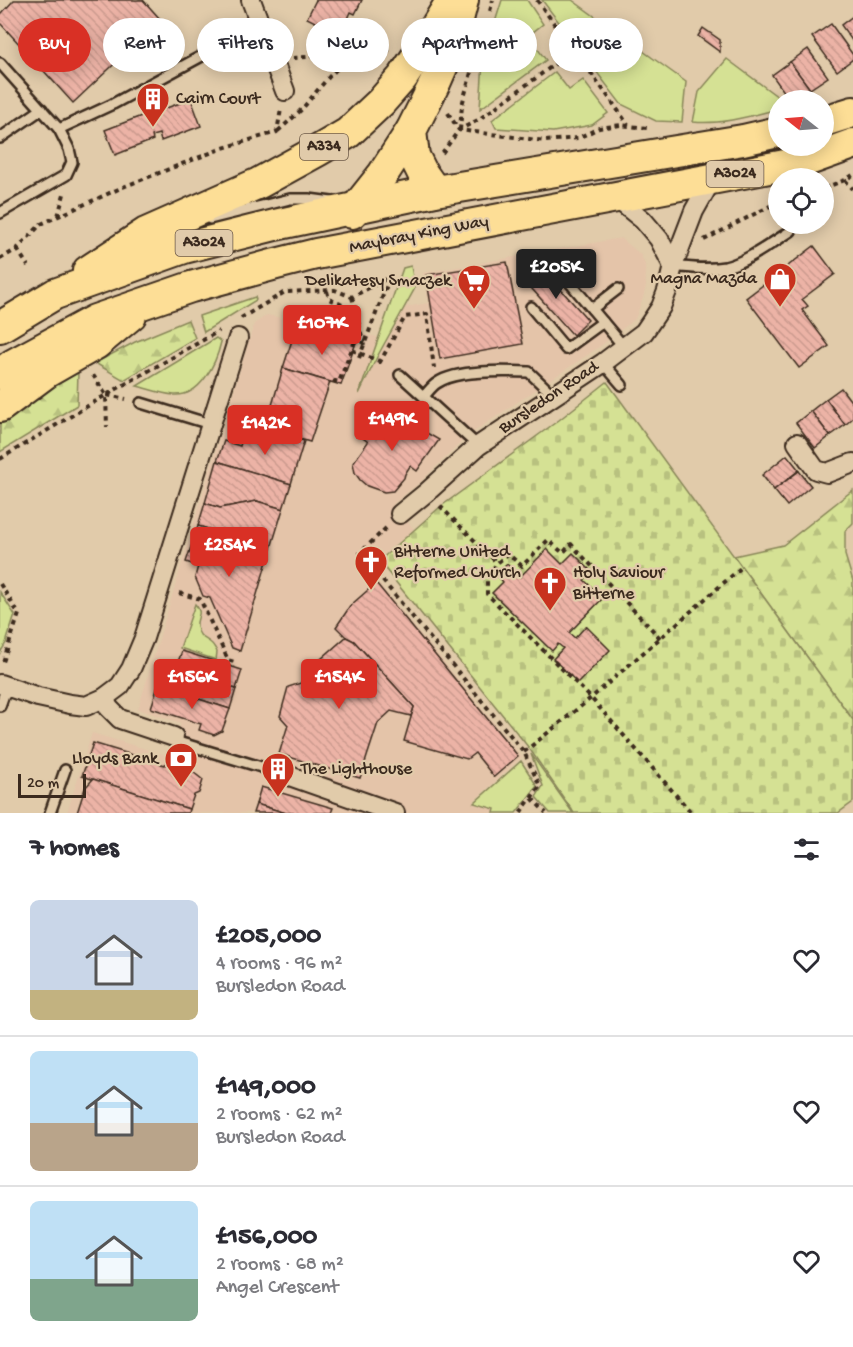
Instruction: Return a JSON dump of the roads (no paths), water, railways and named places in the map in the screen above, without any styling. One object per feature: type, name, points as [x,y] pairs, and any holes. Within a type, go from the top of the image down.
[{"type":"main road","name":"A334","points":[[55,294],[146,233],[259,183],[348,132],[381,102],[403,77],[452,0]]},
{"type":"main road","points":[[316,254],[383,174],[411,130],[450,47],[463,0]]},
{"type":"main road","points":[[411,130],[414,156],[435,191]]},
{"type":"main road","name":"A3024","points":[[0,327],[55,294],[184,248],[275,225],[435,191],[768,134]]},
{"type":"main road","name":"Maybray King Way","points":[[0,374],[12,365],[95,320],[191,287],[316,254],[806,161],[853,144]]},
{"type":"main road","points":[[0,407],[47,372],[96,344],[150,300]]},
{"type":"street","points":[[255,2],[259,18]]},
{"type":"street","points":[[278,72],[285,91]]},
{"type":"street","name":"Bursledon Road","points":[[400,514],[478,446],[603,363],[644,332],[661,307],[673,266],[694,211],[712,179]]},
{"type":"street","points":[[616,198],[643,220],[659,239],[673,266]]},
{"type":"street","points":[[3,685],[38,697],[86,706],[104,698],[120,686],[131,669],[144,638],[210,424],[232,330]]},
{"type":"street","points":[[797,443],[816,470],[827,473],[853,463]]},
{"type":"street","points":[[104,698],[109,708],[120,719],[174,737]]},
{"type":"street","points":[[281,773],[395,813]]},
{"type":"lane","points":[[59,129],[123,99],[197,59]]},
{"type":"lane","points":[[0,63],[59,129],[69,149],[72,162],[66,175],[0,213]]},
{"type":"lane","points":[[0,138],[42,109]]},
{"type":"lane","points":[[146,233],[290,199],[334,202],[356,208]]},
{"type":"lane","points":[[673,266],[726,267],[740,262],[786,234]]},
{"type":"lane","points":[[561,272],[624,347]]},
{"type":"lane","points":[[592,309],[618,288]]},
{"type":"lane","points":[[531,307],[566,349],[603,322]]},
{"type":"lane","points":[[603,363],[622,385]]},
{"type":"lane","points":[[424,396],[436,383],[448,377],[490,371],[529,372],[554,396]]},
{"type":"lane","points":[[400,375],[478,446]]},
{"type":"lane","points":[[141,403],[210,424]]},
{"type":"lane","points":[[0,706],[3,685]]},
{"type":"lane","points":[[174,737],[178,742],[281,773]]},
{"type":"lane","points":[[50,813],[65,770]]},
{"type":"place","name":"Cairn Court","points":[[153,128]]},
{"type":"place","name":"Magna Mazda","points":[[780,308]]},
{"type":"place","name":"Delikatesy Smaczek","points":[[474,310]]},
{"type":"place","name":"Bitterne United Reformed Church","points":[[371,591]]},
{"type":"place","name":"Holy Saviour Bitterne","points":[[550,612]]},
{"type":"place","name":"Lloyds Bank","points":[[181,788]]},
{"type":"place","name":"The Lighthouse","points":[[278,798]]}]
